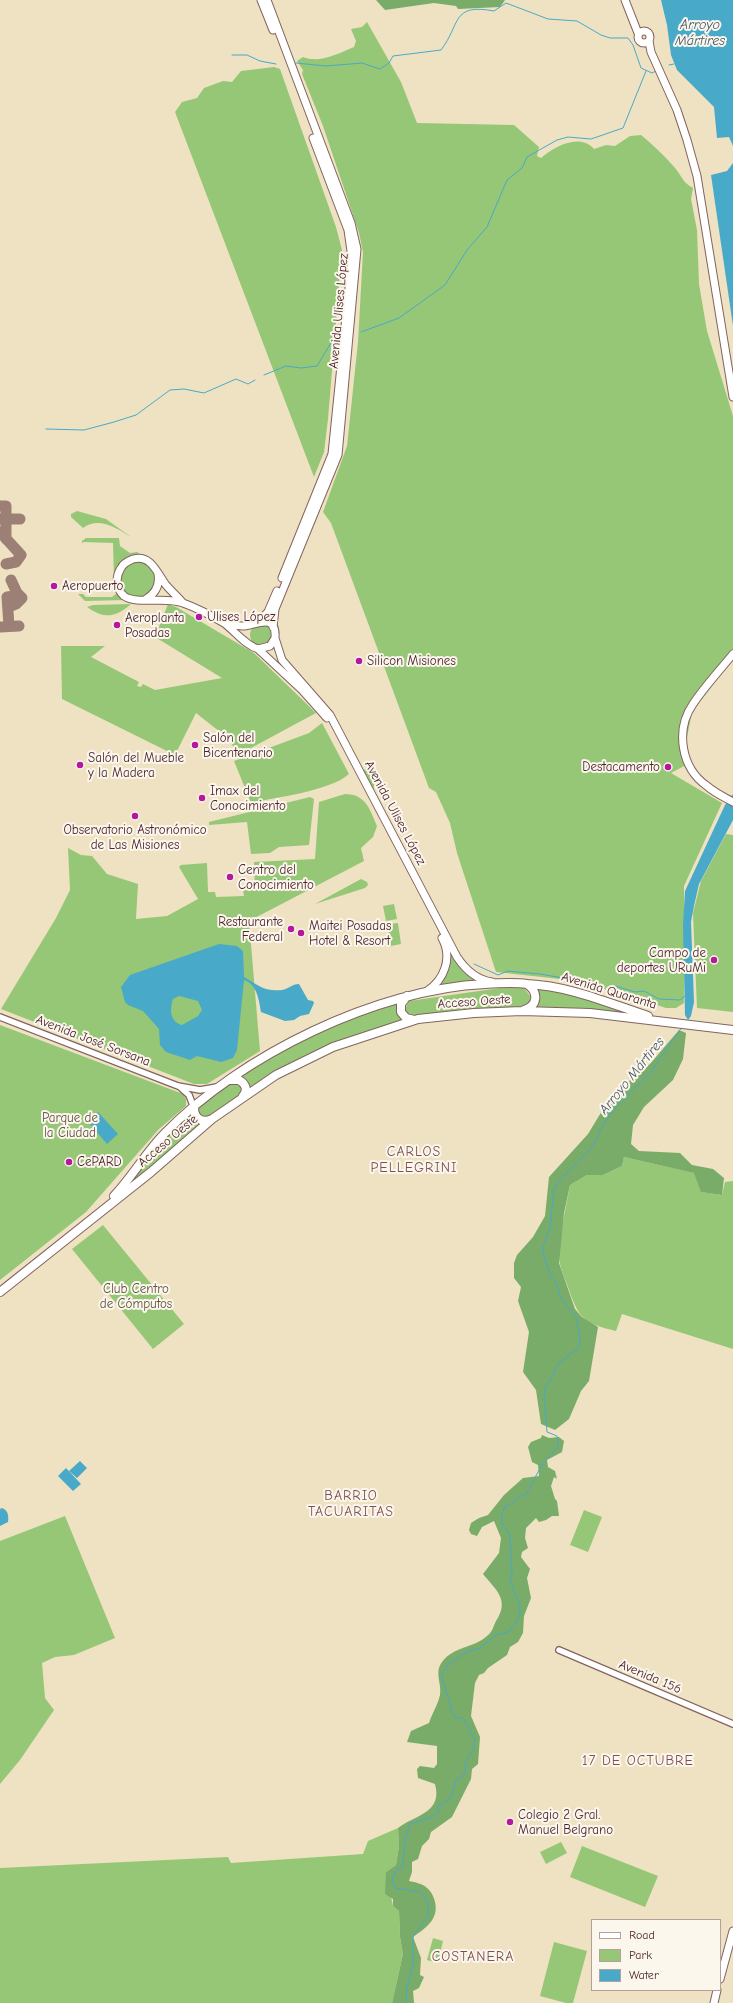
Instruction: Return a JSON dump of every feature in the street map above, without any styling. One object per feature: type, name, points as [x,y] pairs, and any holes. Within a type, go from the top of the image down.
[{"type":"highway","name":"Acceso Oeste","points":[[92,1218],[119,1190],[166,1132],[220,1087],[259,1059],[311,1033],[410,995],[460,986],[504,983],[522,984]]},
{"type":"highway","points":[[522,984],[531,987],[536,995],[534,1004],[522,1011]]},
{"type":"highway","name":"Avenida Quaranta","points":[[522,984],[549,986],[588,994],[665,1021]]},
{"type":"highway","points":[[410,995],[401,1004],[401,1012],[406,1018],[418,1020]]},
{"type":"highway","name":"Acceso Oeste","points":[[92,1218],[151,1172],[212,1119],[243,1096],[276,1075],[332,1047],[418,1020],[474,1013],[522,1011]]},
{"type":"highway","name":"Avenida Quaranta","points":[[522,1011],[590,1013],[733,1030]]},
{"type":"highway","points":[[230,1080],[236,1079],[242,1082],[246,1090],[243,1096]]},
{"type":"highway","points":[[194,1108],[195,1115],[200,1120],[205,1121],[212,1119]]},
{"type":"highway","points":[[0,1292],[92,1218]]},
{"type":"main road","name":"Avenida Ulises López","points":[[256,622],[270,608],[332,454],[352,253],[348,230],[261,0]]},
{"type":"main road","name":"Avenida Ulises López","points":[[267,0],[351,223],[357,248],[338,455],[275,609],[272,627]]},
{"type":"main road","points":[[624,0],[641,31],[649,34],[646,42]]},
{"type":"main road","points":[[641,31],[637,38],[646,42],[651,52],[676,110],[687,140],[697,176],[733,397]]},
{"type":"main road","points":[[182,602],[165,584],[150,562],[138,558],[127,562],[118,572],[117,584],[124,596],[135,600],[156,599],[182,602],[224,623],[258,649],[262,650],[270,646],[275,638],[272,627],[266,622],[256,622],[242,626],[224,623]]},
{"type":"main road","points":[[144,600],[156,590],[158,584],[158,573]]},
{"type":"main road","points":[[249,643],[246,634],[256,622]]},
{"type":"main road","name":"Avenida Ulises López","points":[[275,638],[282,660],[330,715],[457,957],[467,970],[480,979],[504,983]]},
{"type":"main road","name":"Avenida Ulises López","points":[[258,649],[302,690],[326,718],[444,941],[446,958],[444,971],[437,984],[426,992]]},
{"type":"main road","points":[[733,654],[693,705],[687,715],[683,733],[685,754],[693,771],[706,786],[733,802]]},
{"type":"main road","points":[[721,1975],[733,1931]]},
{"type":"main road","points":[[714,2003],[717,1991]]},
{"type":"street","name":"Avenida José Sorsana","points":[[0,1017],[178,1086],[200,1090],[220,1087]]},
{"type":"street","name":"Avenida José Sorsana","points":[[178,1086],[189,1095],[194,1108]]},
{"type":"street","name":"Avenida 156","points":[[559,1650],[733,1724]]},
{"type":"green space","points":[[376,0],[505,0],[500,7],[458,9],[456,6],[434,3],[385,10]]},
{"type":"green space","points":[[367,22],[401,82],[417,123],[514,125],[539,147],[537,156],[541,158],[553,149],[568,143],[582,142],[588,144],[594,149],[606,145],[615,146],[630,136],[641,135],[663,154],[684,181],[693,188],[691,199],[697,230],[699,284],[707,331],[733,416],[733,659],[692,712],[686,742],[686,765],[671,773],[722,803],[684,886],[684,1003],[676,1008],[666,1008],[587,982],[496,972],[457,853],[450,823],[436,792],[429,788],[331,523],[323,512],[347,446],[358,342],[363,252],[359,233],[323,126],[302,74],[303,70],[297,61],[303,57],[316,59],[329,57],[354,47],[356,41],[351,29],[362,27]]},
{"type":"green space","points":[[274,67],[280,69],[336,227],[342,250],[324,452],[314,477],[175,112],[182,102],[197,98],[204,88],[223,81],[232,82],[241,71]]},
{"type":"green space","points":[[77,511],[106,519],[131,537],[114,527],[101,523],[95,523],[83,528],[71,517],[71,514]]},
{"type":"green space","points":[[86,538],[119,538],[120,546],[130,553],[137,552],[140,554],[138,558],[133,558],[114,579],[113,543],[83,542],[82,544],[82,541]]},
{"type":"green space","points":[[138,561],[151,566],[156,579],[151,592],[138,597],[125,592],[120,579],[125,566]]},
{"type":"green space","points":[[117,588],[126,600],[85,601],[78,594],[83,594],[86,597],[112,597],[117,593]]},
{"type":"green space","points":[[131,604],[120,612],[109,615],[99,614],[87,607],[93,605]]},
{"type":"green space","points":[[168,604],[176,607],[254,653],[316,713],[238,755],[229,739],[196,713],[175,755],[62,699],[61,646],[105,646],[91,657],[139,682],[137,686],[141,687],[143,684],[155,690],[222,678],[155,637]]},
{"type":"green space","points":[[261,624],[269,627],[272,635],[269,643],[261,646],[253,643],[250,635],[253,627]]},
{"type":"green space","points":[[322,723],[349,774],[329,785],[316,789],[251,803],[234,761],[309,733]]},
{"type":"green space","points":[[369,769],[372,771],[375,779],[373,790],[362,770]]},
{"type":"green space","points":[[345,794],[358,797],[363,800],[377,826],[373,837],[361,848],[364,861],[249,921],[260,1051],[207,1084],[194,1084],[1,1009],[56,918],[70,890],[68,848],[81,855],[92,856],[107,874],[138,884],[136,919],[167,916],[198,899],[179,867],[181,865],[207,863],[208,892],[215,892],[216,897],[244,896],[243,890],[255,889],[254,862],[315,859],[319,802]]},
{"type":"green space","points":[[370,795],[461,968],[478,981],[440,985],[447,971],[445,941]]},
{"type":"green space","points":[[310,797],[314,799],[309,845],[279,847],[270,853],[251,854],[247,822],[209,825],[209,822]]},
{"type":"green space","name":"Campo de deportes URuMi","points":[[726,834],[733,835],[733,1012],[697,1008],[693,913],[701,881]]},
{"type":"green space","points":[[361,879],[367,882],[368,885],[365,888],[315,904]]},
{"type":"green space","points":[[394,904],[397,919],[386,921],[383,906]]},
{"type":"green space","points":[[398,923],[401,944],[391,946],[387,924]]},
{"type":"green space","points":[[507,987],[524,988],[531,997],[528,1003],[519,1008],[409,1017],[404,1011],[409,1001]]},
{"type":"green space","points":[[535,987],[563,992],[637,1016],[532,1008]]},
{"type":"green space","points":[[393,1002],[399,1004],[411,1021],[332,1046],[245,1095],[238,1078],[274,1054],[313,1035]]},
{"type":"green space","name":"Parque de la Ciudad","points":[[0,1025],[183,1094],[186,1099],[186,1106],[159,1129],[86,1212],[0,1280]]},
{"type":"green space","points":[[679,1030],[686,1033],[683,1059],[673,1080],[644,1107],[633,1125],[631,1144],[639,1151],[680,1153],[692,1165],[713,1169],[724,1178],[722,1195],[701,1192],[694,1173],[624,1157],[622,1166],[603,1175],[587,1175],[570,1185],[564,1213],[559,1263],[575,1309],[582,1317],[598,1327],[589,1381],[581,1391],[569,1419],[555,1430],[541,1424],[536,1390],[523,1372],[529,1332],[518,1301],[521,1287],[514,1278],[514,1263],[517,1255],[533,1237],[545,1216],[549,1177],[588,1134],[608,1101],[622,1093],[630,1080],[650,1064]]},
{"type":"green space","points":[[233,1082],[242,1086],[243,1093],[212,1118],[203,1119],[197,1112],[198,1108]]},
{"type":"green space","points":[[193,1111],[202,1124],[120,1194],[166,1134]]},
{"type":"green space","points":[[624,1157],[695,1173],[702,1192],[722,1195],[725,1182],[733,1181],[733,1349],[622,1314],[616,1331],[589,1322],[579,1313],[563,1273],[559,1257],[559,1247],[570,1185],[587,1175],[603,1175],[622,1166]]},
{"type":"green space","name":"Club Centro de Cómputos","points":[[103,1225],[184,1324],[153,1349],[72,1249]]},
{"type":"green space","points":[[542,1435],[549,1438],[559,1437],[564,1441],[562,1452],[547,1460],[548,1467],[555,1471],[557,1479],[554,1477],[551,1486],[557,1501],[559,1516],[552,1516],[539,1522],[536,1518],[526,1528],[525,1538],[528,1548],[522,1552],[521,1557],[530,1569],[527,1578],[531,1598],[524,1616],[523,1633],[518,1642],[510,1647],[507,1655],[488,1668],[484,1673],[479,1675],[475,1683],[471,1716],[480,1737],[478,1764],[472,1769],[471,1779],[452,1817],[431,1832],[429,1839],[422,1846],[418,1859],[412,1862],[412,1872],[409,1881],[421,1884],[431,1892],[436,1908],[433,1918],[427,1926],[413,1937],[421,1958],[420,1975],[424,1977],[419,1988],[413,1991],[414,2003],[392,2003],[403,1954],[400,1937],[399,1911],[393,1906],[393,1899],[385,1894],[386,1872],[396,1865],[399,1846],[398,1828],[426,1812],[435,1801],[436,1794],[435,1784],[418,1778],[417,1769],[420,1766],[434,1768],[437,1764],[437,1746],[407,1742],[411,1731],[429,1723],[440,1695],[438,1674],[442,1662],[452,1653],[476,1643],[487,1636],[492,1631],[500,1614],[502,1607],[500,1596],[497,1590],[483,1574],[499,1553],[501,1538],[494,1521],[482,1527],[477,1536],[471,1534],[469,1530],[471,1523],[488,1515],[504,1495],[523,1478],[539,1476],[538,1465],[532,1462],[528,1447],[531,1442],[541,1438]]},
{"type":"green space","points":[[584,1510],[602,1517],[588,1552],[570,1545]]},
{"type":"green space","points":[[65,1516],[115,1638],[74,1655],[55,1657],[42,1663],[45,1698],[54,1710],[20,1760],[0,1784],[0,1541]]},
{"type":"green space","points":[[398,1828],[399,1846],[396,1865],[386,1872],[393,1906],[399,1911],[400,1937],[403,1954],[392,2003],[0,2003],[0,1868],[228,1857],[231,1863],[363,1854],[368,1841]]},
{"type":"green space","points":[[561,1842],[567,1853],[546,1864],[540,1852]]},
{"type":"green space","points":[[582,1846],[658,1876],[645,1907],[570,1877]]},
{"type":"green space","points":[[433,1938],[443,1941],[438,1963],[427,1960]]},
{"type":"green space","points":[[554,1942],[587,1951],[573,2003],[566,2003],[540,1996]]},
{"type":"water","name":"Arroyo Mártires","points":[[661,0],[733,0],[733,146],[729,137],[717,138],[714,107],[677,70],[671,55],[667,25]]},
{"type":"water","points":[[733,163],[733,326],[711,175],[727,171]]},
{"type":"water","name":"Arroyo Mártires","points":[[733,794],[733,820],[699,884],[694,906],[691,922],[694,1002],[691,1016],[688,1020],[685,1015],[683,925],[685,891],[725,805]]},
{"type":"water","points":[[219,944],[237,946],[243,951],[244,977],[270,990],[282,990],[299,984],[308,1000],[313,1001],[314,1003],[309,1014],[300,1016],[294,1020],[285,1021],[261,1012],[255,989],[244,980],[237,1050],[233,1058],[221,1062],[197,1056],[190,1060],[166,1052],[160,1045],[159,1029],[143,1011],[128,1005],[125,1002],[121,987],[130,975]],"holes":[[[179,996],[198,1001],[202,1010],[198,1016],[182,1025],[175,1021],[171,1011],[173,999]]]},
{"type":"water","points":[[98,1112],[118,1134],[107,1144],[88,1122]]},
{"type":"water","points":[[80,1461],[87,1468],[77,1478],[69,1471]]},
{"type":"water","points":[[66,1468],[81,1484],[73,1491],[58,1476]]},
{"type":"water","points":[[2,1508],[7,1512],[8,1522],[0,1526],[0,1509]]},
{"type":"waterway","points":[[296,63],[326,66],[362,63],[380,69],[389,63],[393,56],[441,50],[455,24],[464,13],[470,10],[480,9],[494,11],[506,3],[548,19],[577,21],[601,35],[610,38],[628,38],[633,45],[641,68],[652,73],[656,71]]},
{"type":"waterway","points":[[232,55],[247,55],[260,61],[276,64]]},
{"type":"waterway","points":[[669,65],[674,64]]},
{"type":"waterway","points":[[361,332],[399,318],[445,285],[467,250],[487,227],[507,180],[522,168],[527,157],[557,140],[568,137],[591,139],[623,128],[646,71]]},
{"type":"waterway","points":[[264,375],[286,366],[301,368],[317,366],[334,338]]},
{"type":"waterway","points":[[46,429],[84,430],[114,422],[136,415],[170,390],[184,389],[204,393],[236,379],[248,384],[255,380]]},
{"type":"waterway","points":[[474,964],[498,975],[508,971],[540,974],[581,981],[599,988],[603,987],[608,991],[615,986],[635,992],[644,991],[659,999],[680,1000],[685,996]]},
{"type":"waterway","name":"Arroyo Mártires","points":[[406,2003],[407,1986],[413,1966],[413,1937],[428,1916],[428,1903],[420,1892],[395,1888],[392,1878],[398,1869],[403,1867],[405,1839],[410,1824],[430,1818],[438,1813],[438,1806],[451,1798],[456,1780],[464,1775],[466,1761],[473,1749],[475,1740],[464,1719],[454,1717],[441,1675],[450,1663],[468,1651],[479,1649],[496,1635],[508,1632],[516,1623],[520,1614],[520,1606],[510,1581],[512,1574],[510,1535],[502,1523],[502,1514],[505,1506],[513,1503],[518,1496],[525,1496],[543,1463],[558,1447],[557,1436],[547,1432],[544,1395],[546,1385],[552,1378],[557,1365],[579,1347],[580,1336],[576,1316],[561,1299],[556,1282],[550,1275],[544,1256],[543,1247],[550,1228],[554,1189],[559,1181],[593,1146],[603,1125],[612,1112],[652,1070],[682,1027]]},
{"type":"taxiway","points":[[0,506],[6,506],[6,539]]},
{"type":"taxiway","points":[[1,519],[20,519]]},
{"type":"taxiway","points":[[0,532],[21,555],[16,562],[6,564]]},
{"type":"taxiway","points":[[9,607],[16,604],[22,598],[17,593],[11,580]]},
{"type":"taxiway","points":[[9,626],[7,597],[14,596],[17,593]]},
{"type":"taxiway","points":[[0,627],[19,626]]},
{"type":"place","name":"Aeropuerto","points":[[54,586]]},
{"type":"place","name":"Ulises López","points":[[199,617]]},
{"type":"place","name":"Aeroplanta Posadas","points":[[117,625]]},
{"type":"place","name":"Silicon Misiones","points":[[359,661]]},
{"type":"place","name":"Salón del Bicentenario","points":[[195,745]]},
{"type":"place","name":"Salón del Mueble y la Madera","points":[[80,765]]},
{"type":"place","name":"Destacamento","points":[[668,767]]},
{"type":"place","name":"Imax del Conocimiento","points":[[202,798]]},
{"type":"place","name":"Observatorio Astronómico de Las Misiones","points":[[135,816]]},
{"type":"place","name":"Centro del Conocimiento","points":[[230,877]]},
{"type":"place","name":"Restaurante Federal","points":[[291,929]]},
{"type":"place","name":"Maitei Posadas Hotel & Resort","points":[[301,933]]},
{"type":"place","name":"Campo de deportes URuMi","points":[[714,960]]},
{"type":"place","name":"CePARD","points":[[69,1162]]},
{"type":"place","name":"Colegio 2 Gral. Manuel Belgrano","points":[[510,1822]]},
{"type":"district","name":"CARLOS PELLEGRINI","points":[[414,1160]]},
{"type":"district","name":"BARRIO TACUARITAS","points":[[351,1504]]},
{"type":"district","name":"17 DE OCTUBRE","points":[[638,1761]]},
{"type":"district","name":"COSTANERA","points":[[473,1957]]}]
